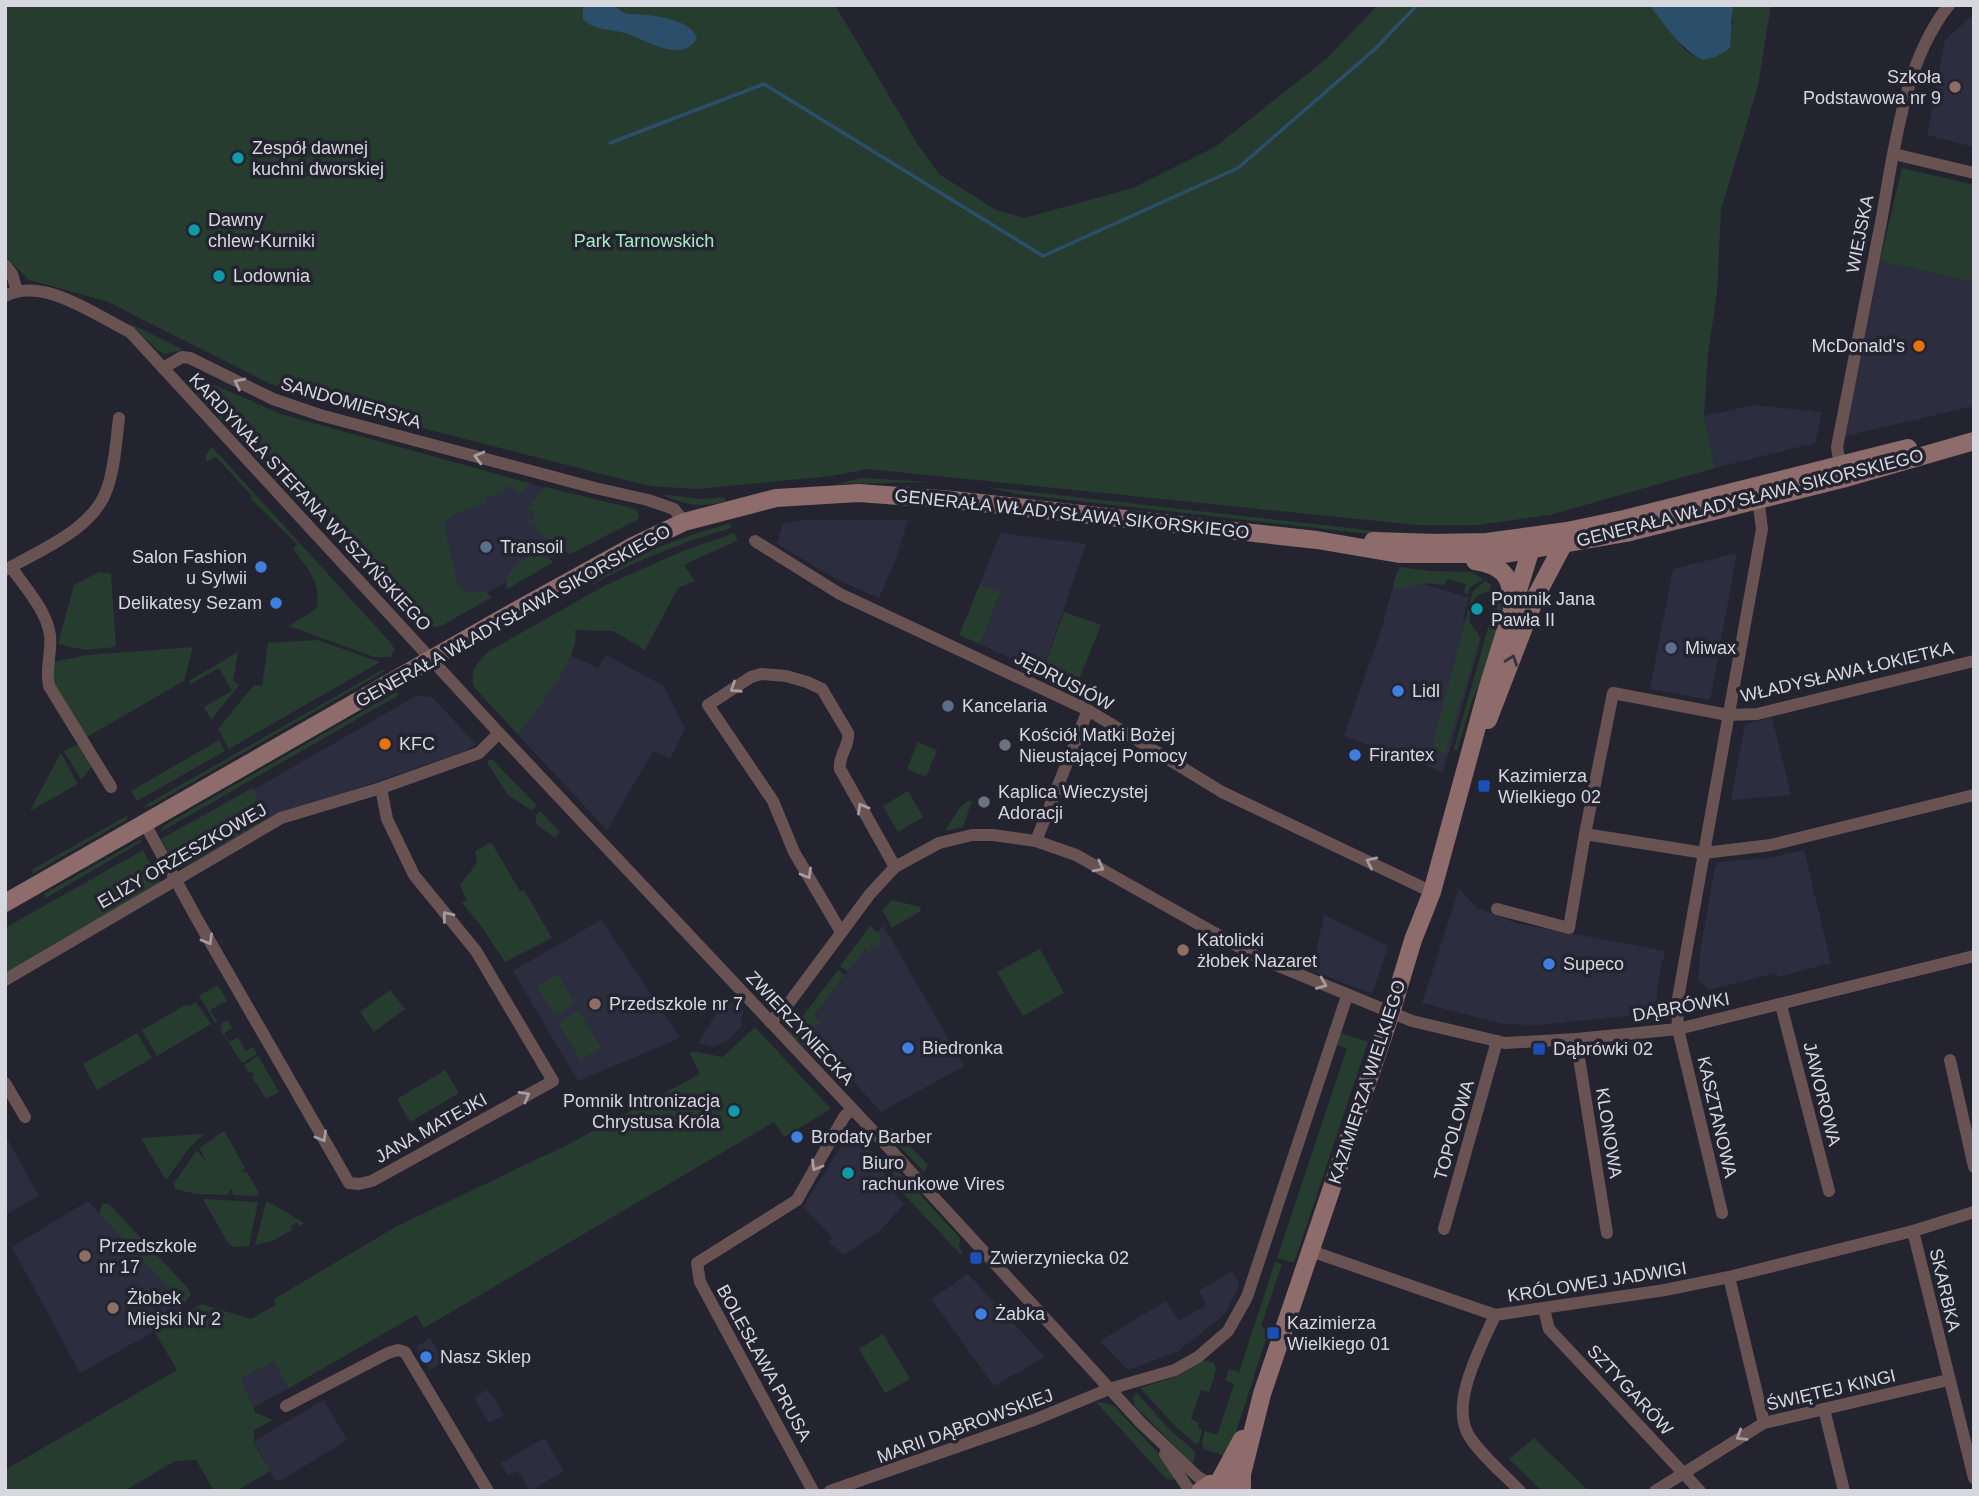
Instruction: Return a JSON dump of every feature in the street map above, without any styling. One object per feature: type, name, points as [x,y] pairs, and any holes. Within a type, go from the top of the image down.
[{"type":"street","name":"WIEJSKA","points":[[1841,471],[1838,447],[1910,82],[1924,45],[1949,5]]},
{"type":"street","points":[[1894,155],[1974,173]]},
{"type":"street","points":[[5,265],[12,274],[11,294],[30,289],[61,297],[130,332],[163,368]]},
{"type":"street","name":"SANDOMIERSKA","points":[[163,368],[182,357],[190,358],[273,399],[320,415],[669,506],[684,522]]},
{"type":"street","name":"KARDYNAŁA STEFANA WYSZYŃSKIEGO","points":[[163,368],[431,659]]},
{"type":"street","points":[[111,787],[49,686],[47,676],[50,633],[41,612],[8,569],[80,525],[98,508],[108,487],[119,418]]},
{"type":"street","name":"GENERAŁA WŁADYSŁAWA SIKORSKIEGO","points":[[1317,540],[1563,545],[1626,533],[1758,498],[1974,432]]},
{"type":"street","name":"GENERAŁA WŁADYSŁAWA SIKORSKIEGO","points":[[5,903],[631,547],[684,522],[776,498],[859,493],[1032,507],[1317,540],[1399,554],[1505,554],[1624,519],[1974,440]]},
{"type":"street","name":"KASZTANOWA","points":[[1723,1213],[1678,1029],[1678,991],[1762,529],[1758,498]]},
{"type":"street","name":"JĘDRUSIÓW","points":[[755,541],[841,594],[1088,710],[1222,792],[1432,892]]},
{"type":"street","points":[[1535,544],[1542,557],[1536,596]]},
{"type":"street","name":"KAZIMIERZA WIELKIEGO","points":[[1262,1394],[1391,1013],[1413,940],[1432,892],[1486,690],[1535,544]]},
{"type":"street","name":"KAZIMIERZA WIELKIEGO","points":[[1467,769],[1503,686],[1536,596],[1563,545]]},
{"type":"street","name":"KAZIMIERZA WIELKIEGO","points":[[1433,556],[1492,564],[1503,573],[1511,586],[1510,615]]},
{"type":"street","name":"ZWIERZYNIECKA","points":[[431,659],[1141,1423],[1210,1485]]},
{"type":"street","name":"WŁADYSŁAWA ŁOKIETKA","points":[[1586,834],[1613,693],[1728,715],[1757,714],[1974,661]]},
{"type":"street","points":[[841,932],[794,852],[773,801],[708,705],[751,677],[761,674],[807,681],[822,689],[848,733],[849,740],[839,760],[840,769],[895,867]]},
{"type":"street","points":[[1036,841],[1088,710]]},
{"type":"street","name":"ELIZY ORZESZKOWEJ","points":[[5,980],[281,818],[381,788],[479,753],[499,733]]},
{"type":"street","name":"JANA MATEJKI","points":[[145,824],[349,1183],[359,1184],[372,1181],[553,1081],[476,951],[414,875],[387,819],[381,788]]},
{"type":"street","points":[[1497,909],[1569,928],[1586,834],[1704,853],[1771,845],[1974,795]]},
{"type":"street","name":"DĄBRÓWKI","points":[[770,1022],[786,1007],[870,894],[895,867],[939,843],[959,837],[993,835],[1036,841],[1076,855],[1259,958],[1347,996],[1391,1013],[1497,1041],[1576,1039],[1678,1029],[1974,956]]},
{"type":"street","name":"MARII DĄBROWSKIEJ","points":[[830,1491],[1034,1420],[1109,1389],[1175,1370],[1198,1357],[1228,1331],[1247,1297],[1347,996]]},
{"type":"street","name":"JAWOROWA","points":[[1782,1005],[1829,1191]]},
{"type":"street","name":"KLONOWA","points":[[1576,1039],[1607,1233]]},
{"type":"street","name":"TOPOLOWA","points":[[1444,1229],[1497,1041]]},
{"type":"street","points":[[1950,1060],[1974,1167]]},
{"type":"street","points":[[5,1083],[25,1117]]},
{"type":"street","name":"BOLESŁAWA PRUSA","points":[[813,1491],[698,1278],[697,1263],[797,1200],[844,1117],[852,1109]]},
{"type":"street","name":"KRÓLOWEJ JADWIGI","points":[[1311,1251],[1494,1315],[1665,1290],[1729,1277],[1913,1231],[1974,1212]]},
{"type":"street","name":"SKARBKA","points":[[1913,1231],[1974,1478]]},
{"type":"street","points":[[1729,1277],[1764,1423]]},
{"type":"street","name":"SZTYGARÓW","points":[[1544,1309],[1549,1328],[1700,1491]]},
{"type":"street","points":[[1494,1315],[1466,1384],[1463,1419],[1471,1439],[1520,1491]]},
{"type":"street","points":[[286,1406],[388,1353],[398,1350],[405,1352],[488,1491]]},
{"type":"street","name":"ŚWIĘTEJ KINGI","points":[[1655,1491],[1764,1423],[1948,1380]]},
{"type":"street","points":[[1210,1485],[1233,1458],[1262,1394]]},
{"type":"street","points":[[1242,1491],[1242,1474],[1262,1394]]},
{"type":"street","points":[[1824,1409],[1844,1491]]},
{"type":"street","name":"ZWIERZYNIECKA","points":[[1141,1423],[1179,1472],[1190,1491]]},
{"type":"street","points":[[1210,1485],[1231,1483],[1242,1491]]},
{"type":"shaded area","points":[[608,4],[627,14],[678,22],[693,31],[697,38],[691,46],[683,49],[664,48],[628,34],[593,26],[583,19],[583,5]]},
{"type":"shaded area","points":[[1649,5],[1734,5],[1730,48],[1715,57],[1702,60],[1679,42]]},
{"type":"shaded area","name":"Szkoła Podstawowa nr 9","points":[[1974,14],[1974,147],[1927,135],[1945,40]]},
{"type":"shaded area","points":[[1880,261],[1974,282],[1974,406],[1845,436]]},
{"type":"shaded area","points":[[1755,405],[1822,412],[1815,443],[1715,468],[1704,416]]},
{"type":"shaded area","points":[[482,470],[622,510],[623,519],[445,615],[430,516]]},
{"type":"shaded area","points":[[803,520],[908,520],[895,561],[879,598],[838,580],[777,544],[783,524]]},
{"type":"shaded area","points":[[1000,533],[1086,544],[1042,672],[980,644],[1001,593],[980,584]]},
{"type":"shaded area","points":[[1737,553],[1710,700],[1650,689],[1673,569]]},
{"type":"shaded area","points":[[1396,575],[1469,598],[1463,620],[1481,640],[1443,772],[1344,736],[1382,627]]},
{"type":"shaded area","points":[[606,655],[664,686],[685,728],[670,759],[653,751],[607,830],[518,735],[572,656],[598,668]]},
{"type":"shaded area","points":[[416,696],[432,697],[476,744],[463,752],[268,819],[253,790]]},
{"type":"shaded area","points":[[1772,717],[1791,795],[1731,800],[1745,724]]},
{"type":"shaded area","points":[[1804,850],[1831,963],[1778,977],[1776,973],[1709,990],[1698,980],[1715,867],[1719,862],[1769,858]]},
{"type":"shaded area","points":[[1459,889],[1477,908],[1516,923],[1665,951],[1658,982],[1656,1013],[1537,1025],[1503,1024],[1422,1003]]},
{"type":"shaded area","points":[[1324,915],[1388,946],[1373,992],[1312,971]]},
{"type":"shaded area","name":"Przedszkole nr 7","points":[[601,920],[680,1038],[578,1081],[513,971]]},
{"type":"shaded area","points":[[883,925],[964,1066],[881,1112],[805,1028]]},
{"type":"shaded area","points":[[728,995],[743,1011],[741,1027],[724,1043],[712,1047],[698,1043]]},
{"type":"shaded area","points":[[852,1129],[878,1158],[892,1192],[904,1204],[880,1231],[844,1255],[829,1243],[832,1237],[803,1207]]},
{"type":"shaded area","points":[[5,1135],[39,1196],[5,1215]]},
{"type":"shaded area","points":[[88,1201],[174,1294],[185,1314],[80,1373],[12,1247]]},
{"type":"shaded area","points":[[1232,1271],[1239,1287],[1224,1315],[1177,1352],[1128,1370],[1100,1341],[1166,1301],[1179,1321],[1206,1305],[1199,1291]]},
{"type":"shaded area","points":[[968,1274],[1045,1357],[994,1386],[931,1299]]},
{"type":"shaded area","points":[[430,1338],[444,1362],[430,1370],[416,1347]]},
{"type":"shaded area","points":[[274,1361],[289,1388],[254,1407],[239,1379]]},
{"type":"shaded area","points":[[486,1390],[504,1415],[489,1423],[474,1398]]},
{"type":"shaded area","points":[[324,1400],[347,1440],[280,1481],[274,1479],[254,1441]]},
{"type":"shaded area","points":[[544,1438],[564,1471],[530,1491],[518,1471],[508,1476],[501,1463]]},
{"type":"green space","name":"Park Tarnowskich","points":[[5,5],[835,5],[918,145],[939,174],[996,210],[1024,218],[1133,188],[1215,147],[1326,59],[1378,5],[1649,5],[1686,51],[1702,60],[1733,22],[1731,12],[1734,5],[1771,5],[1758,86],[1721,210],[1717,293],[1708,354],[1704,416],[1715,468],[1550,515],[1478,525],[1417,525],[868,469],[831,476],[697,489],[649,486],[391,420],[385,411],[379,408],[369,413],[271,384],[106,301],[29,280],[5,256]]},
{"type":"green space","points":[[1902,168],[1974,185],[1974,282],[1880,261]]},
{"type":"green space","points":[[131,324],[184,350],[165,354],[157,350]]},
{"type":"green space","points":[[194,376],[281,414],[529,483],[516,500],[519,491],[506,486],[503,493],[485,498],[486,503],[455,514],[444,526],[458,585],[466,592],[486,592],[492,597],[443,625],[435,627],[426,623]]},
{"type":"green space","points":[[183,380],[186,380],[280,476],[411,618]]},
{"type":"green space","points":[[212,447],[390,642],[395,650],[390,657],[374,657],[289,626],[316,609],[317,592],[312,577],[293,549],[297,544],[250,498],[252,496],[216,457],[206,462],[206,455]]},
{"type":"green space","points":[[861,478],[936,482],[835,484]]},
{"type":"green space","points":[[545,487],[636,509],[639,515],[637,520],[570,554],[536,531],[538,527],[534,524],[529,526],[529,521],[536,517],[532,509],[524,513]]},
{"type":"green space","points":[[987,487],[1384,532],[1469,534],[1386,536],[1017,494]]},
{"type":"green space","points":[[659,494],[700,499],[723,497],[727,501],[708,505],[692,504]]},
{"type":"green space","points":[[731,523],[731,528],[658,553],[588,587],[621,565],[656,548]]},
{"type":"green space","points":[[734,533],[738,540],[684,565],[695,581],[678,588],[645,650],[613,631],[575,630],[575,641],[564,669],[518,735],[474,687],[474,671],[489,651],[604,586],[683,551]]},
{"type":"green space","points":[[541,554],[554,562],[507,589],[508,576],[516,565],[528,557]]},
{"type":"green space","points":[[1400,567],[1472,572],[1483,580],[1470,587],[1468,594],[1464,593],[1466,584],[1447,579],[1445,585],[1423,583],[1394,590],[1394,581]]},
{"type":"green space","points":[[99,572],[111,574],[116,647],[84,650],[58,644],[74,585]]},
{"type":"green space","points":[[1485,581],[1491,585],[1490,592],[1482,593],[1476,598],[1469,619],[1480,639],[1445,753],[1432,748],[1473,591]]},
{"type":"green space","points":[[980,584],[1001,592],[980,644],[959,635]]},
{"type":"green space","points":[[1505,597],[1487,666],[1473,698],[1457,750],[1454,749],[1495,603]]},
{"type":"green space","points":[[1064,612],[1101,625],[1074,691],[1042,672]]},
{"type":"green space","points":[[317,640],[380,662],[229,749],[218,729],[254,685],[262,686],[268,643]]},
{"type":"green space","points":[[193,647],[184,681],[85,738],[54,687],[53,662],[88,655]]},
{"type":"green space","points":[[238,652],[233,681],[239,685],[211,720],[204,707],[232,691],[219,668],[191,684],[189,681]]},
{"type":"green space","points":[[382,670],[385,671],[151,806],[142,807]]},
{"type":"green space","points":[[396,692],[399,695],[159,833],[165,825]]},
{"type":"green space","points":[[219,740],[225,751],[137,801],[131,791]]},
{"type":"green space","points":[[918,742],[937,750],[926,777],[907,769]]},
{"type":"green space","points":[[80,743],[93,765],[81,780],[64,751]]},
{"type":"green space","points":[[60,754],[78,784],[30,811]]},
{"type":"green space","points":[[492,759],[537,806],[531,810],[508,795],[488,764],[488,760]]},
{"type":"green space","points":[[252,788],[268,819],[182,868],[175,867],[161,839]]},
{"type":"green space","points":[[908,791],[923,817],[898,832],[883,806]]},
{"type":"green space","points":[[969,801],[974,802],[971,803],[963,827],[945,831],[960,807]]},
{"type":"green space","points":[[540,811],[560,832],[555,838],[536,824],[536,815]]},
{"type":"green space","points":[[128,815],[126,820],[32,874],[33,869]]},
{"type":"green space","points":[[139,840],[143,841],[46,898],[44,894]]},
{"type":"green space","points":[[491,842],[520,891],[524,890],[552,938],[505,962],[462,903],[467,900],[460,885],[477,863],[475,851]]},
{"type":"green space","points":[[143,850],[160,882],[5,973],[5,928]]},
{"type":"green space","points":[[892,900],[920,907],[921,911],[892,928],[882,910]]},
{"type":"green space","points":[[870,926],[880,934],[879,950],[874,942],[870,944],[873,953],[865,949],[848,972],[840,966]]},
{"type":"green space","points":[[1040,949],[1064,993],[1023,1016],[997,972]]},
{"type":"green space","points":[[838,970],[845,975],[814,1016],[820,1024],[808,1028],[802,1017]]},
{"type":"green space","points":[[558,974],[575,1004],[554,1016],[537,986]]},
{"type":"green space","points":[[218,985],[227,1001],[210,1010],[217,1021],[215,1022],[199,996]]},
{"type":"green space","points":[[390,990],[405,1009],[374,1032],[360,1012]]},
{"type":"green space","points":[[194,1001],[211,1024],[157,1056],[142,1030],[187,1004],[189,1006],[195,1003]]},
{"type":"green space","points":[[579,1010],[601,1048],[580,1060],[558,1022]]},
{"type":"green space","points":[[787,1015],[853,1087],[845,1087],[787,1031]]},
{"type":"green space","points":[[228,1020],[232,1028],[224,1033],[229,1042],[238,1037],[245,1051],[253,1047],[257,1054],[242,1063],[220,1029],[222,1023]]},
{"type":"green space","points":[[755,1027],[831,1109],[784,1137],[774,1122],[424,1328],[416,1315],[289,1388],[274,1361],[240,1379],[254,1412],[273,1420],[254,1430],[254,1443],[270,1471],[236,1491],[214,1491],[196,1460],[175,1461],[124,1491],[5,1491],[5,1470],[177,1370],[154,1331],[201,1304],[251,1319],[276,1305],[274,1299],[397,1226],[569,1144],[700,1074],[690,1054],[692,1051],[723,1057]]},
{"type":"green space","points":[[137,1033],[152,1058],[97,1090],[83,1064]]},
{"type":"green space","points":[[1341,1033],[1368,1042],[1294,1263],[1277,1258],[1347,1048],[1337,1045]]},
{"type":"green space","points":[[258,1056],[279,1092],[266,1099],[252,1077],[254,1075],[249,1073],[244,1065]]},
{"type":"green space","points":[[445,1070],[459,1093],[410,1122],[397,1099]]},
{"type":"green space","points":[[889,1127],[928,1165],[924,1172],[885,1131]]},
{"type":"green space","points":[[225,1132],[245,1168],[242,1172],[247,1172],[259,1193],[257,1196],[233,1195],[231,1188],[228,1195],[196,1194],[175,1189],[174,1183],[197,1150],[205,1161],[200,1148]]},
{"type":"green space","points":[[204,1134],[190,1147],[167,1179],[141,1138]]},
{"type":"green space","points":[[891,1163],[960,1238],[959,1248],[963,1253],[961,1255],[901,1191],[889,1166]]},
{"type":"green space","points":[[205,1199],[258,1202],[249,1246],[234,1247],[228,1243]]},
{"type":"green space","points":[[266,1202],[304,1223],[299,1226],[297,1222],[291,1226],[292,1230],[272,1241],[255,1245]]},
{"type":"green space","points":[[102,1204],[109,1204],[187,1287],[191,1294],[185,1303],[179,1302],[99,1214]]},
{"type":"green space","points":[[1275,1262],[1282,1264],[1261,1326],[1269,1330],[1228,1457],[1204,1449],[1202,1442],[1205,1431],[1217,1435],[1234,1384],[1225,1380],[1229,1369],[1239,1372]]},
{"type":"green space","points":[[883,1334],[910,1379],[885,1393],[859,1349]]},
{"type":"green space","points":[[1205,1360],[1214,1363],[1216,1370],[1209,1392],[1201,1390],[1191,1419],[1199,1423],[1198,1428],[1202,1430],[1196,1444],[1176,1427],[1140,1388],[1178,1376]]},
{"type":"green space","points":[[1136,1392],[1168,1428],[1194,1451],[1195,1458],[1192,1463],[1135,1406],[1133,1399]]},
{"type":"green space","points":[[1096,1402],[1114,1406],[1157,1452],[1176,1477],[1172,1480],[1166,1479]]},
{"type":"green space","points":[[1534,1438],[1589,1491],[1542,1491],[1509,1459]]},
{"type":"waterway","points":[[610,143],[764,84],[1043,256],[1238,168],[1375,49],[1417,5]]},
{"type":"place","name":"Szkoła Podstawowa nr 9","points":[[1955,87]]},
{"type":"place","name":"Zespół dawnej kuchni dworskiej","points":[[238,158]]},
{"type":"place","name":"Dawny chlew-Kurniki","points":[[194,230]]},
{"type":"place","name":"Lodownia","points":[[219,276]]},
{"type":"place","name":"McDonald's","points":[[1919,346]]},
{"type":"place","name":"Transoil","points":[[486,547]]},
{"type":"place","name":"Salon Fashion u Sylwii","points":[[261,567]]},
{"type":"place","name":"Delikatesy Sezam","points":[[276,603]]},
{"type":"place","name":"Pomnik Jana Pawła II","points":[[1477,609]]},
{"type":"place","name":"Miwax","points":[[1671,648]]},
{"type":"place","name":"Lidl","points":[[1398,691]]},
{"type":"place","name":"Kancelaria","points":[[948,706]]},
{"type":"place","name":"KFC","points":[[385,744]]},
{"type":"place","name":"Kościół Matki Bożej Nieustającej Pomocy","points":[[1005,745]]},
{"type":"place","name":"Firantex","points":[[1355,755]]},
{"type":"place","name":"Kazimierza Wielkiego 02","points":[[1484,786]]},
{"type":"place","name":"Kaplica Wieczystej Adoracji","points":[[984,802]]},
{"type":"place","name":"Katolicki żłobek Nazaret","points":[[1183,950]]},
{"type":"place","name":"Supeco","points":[[1549,964]]},
{"type":"place","name":"Przedszkole nr 7","points":[[595,1004]]},
{"type":"place","name":"Biedronka","points":[[908,1048]]},
{"type":"place","name":"Dąbrówki 02","points":[[1539,1049]]},
{"type":"place","name":"Pomnik Intronizacja Chrystusa Króla","points":[[734,1111]]},
{"type":"place","name":"Brodaty Barber","points":[[797,1137]]},
{"type":"place","name":"Biuro rachunkowe Vires","points":[[848,1173]]},
{"type":"place","name":"Przedszkole nr 17","points":[[85,1256]]},
{"type":"place","name":"Zwierzyniecka 02","points":[[976,1258]]},
{"type":"place","name":"Żłobek Miejski Nr 2","points":[[113,1308]]},
{"type":"place","name":"Żabka","points":[[981,1314]]},
{"type":"place","name":"Kazimierza Wielkiego 01","points":[[1273,1333]]},
{"type":"place","name":"Nasz Sklep","points":[[426,1357]]}]
